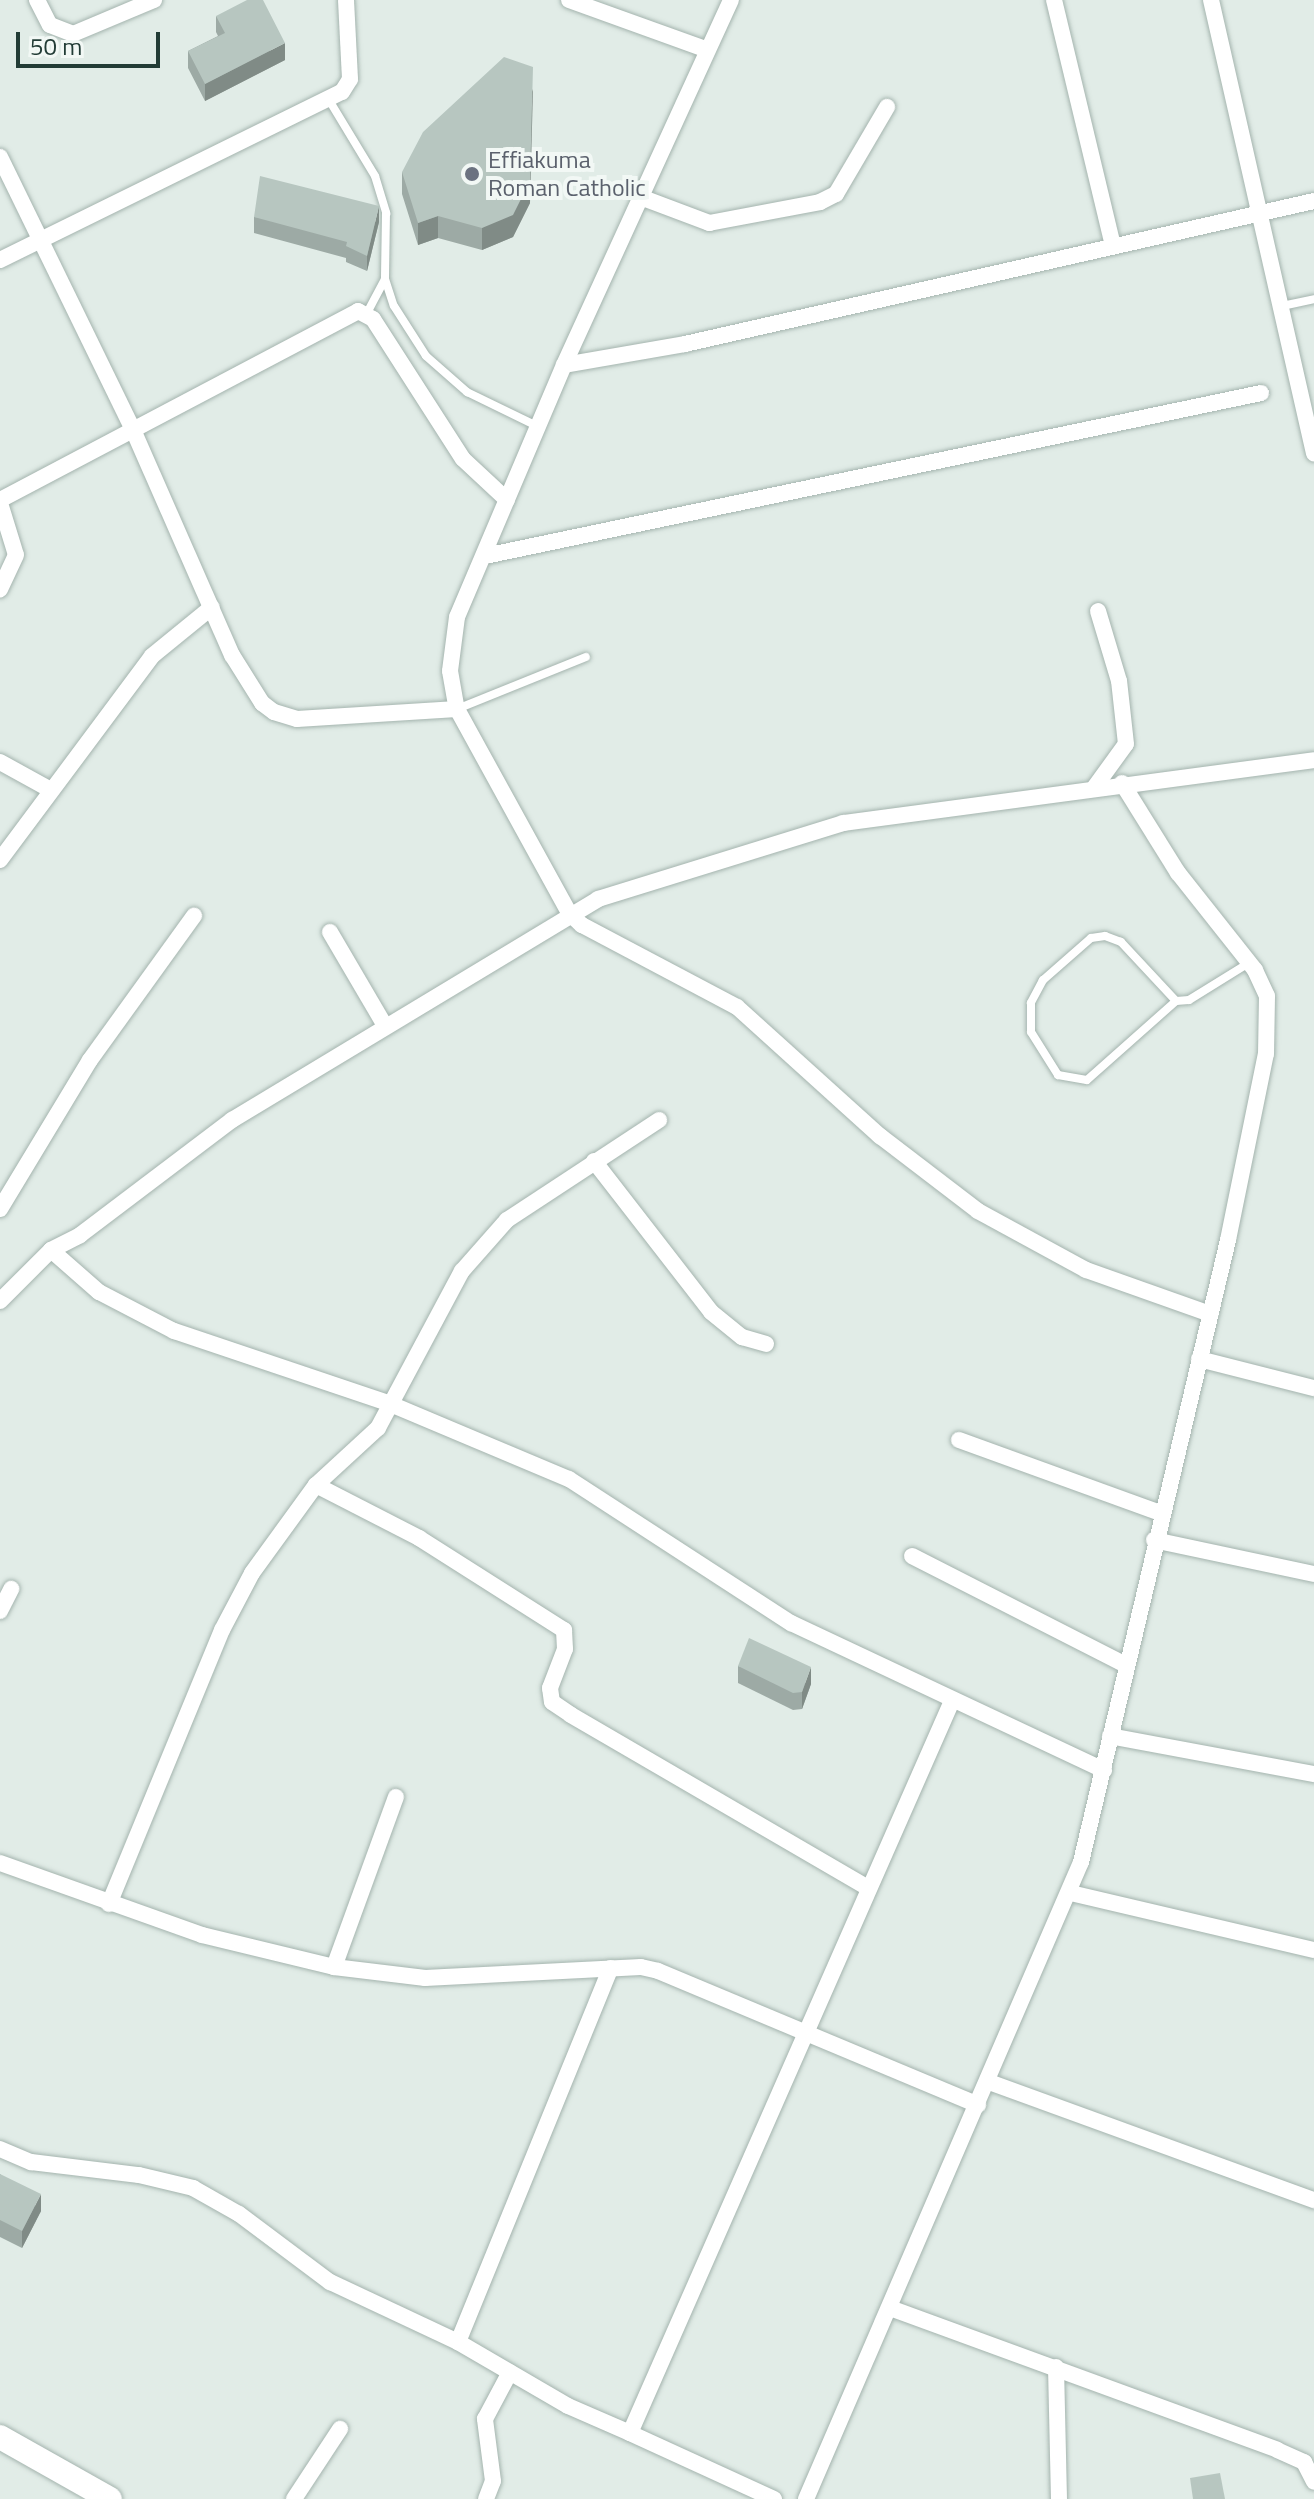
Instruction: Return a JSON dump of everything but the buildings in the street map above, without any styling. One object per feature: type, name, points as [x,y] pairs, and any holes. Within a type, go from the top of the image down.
[{"type":"street","points":[[37,0],[50,25],[73,34],[154,0]]},
{"type":"street","points":[[0,260],[329,100],[350,79],[346,0]]},
{"type":"street","points":[[569,0],[705,49]]},
{"type":"street","points":[[731,0],[705,49],[643,198],[564,365],[457,617],[450,671],[457,709],[569,913],[594,933],[737,1007],[880,1136],[978,1211],[1086,1270],[1210,1314]]},
{"type":"street","points":[[1054,0],[1113,246]]},
{"type":"street","points":[[1211,0],[1314,453]]},
{"type":"street","points":[[643,198],[709,223],[820,202],[836,194],[887,107]]},
{"type":"street","points":[[0,157],[134,432],[251,689],[285,717],[457,709]]},
{"type":"street","points":[[564,365],[685,344],[1314,201]]},
{"type":"street","points":[[0,589],[16,555],[0,501],[134,432],[325,325],[367,313],[463,459],[507,500]]},
{"type":"street","points":[[485,556],[1261,393]]},
{"type":"street","points":[[0,860],[152,656],[212,607]]},
{"type":"street","points":[[1094,788],[1126,744],[1119,681],[1098,611]]},
{"type":"street","points":[[0,1301],[51,1250],[80,1235],[232,1120],[569,913],[629,889],[843,823],[1122,783],[1314,760]]},
{"type":"street","points":[[0,762],[51,790]]},
{"type":"street","points":[[806,2499],[1071,1893],[1104,1770],[1124,1664],[1210,1314],[1266,1054],[1267,996],[1249,963],[1178,873],[1122,783]]},
{"type":"street","points":[[0,1209],[90,1060],[194,916]]},
{"type":"street","points":[[330,932],[384,1024]]},
{"type":"street","points":[[109,1904],[222,1630],[252,1573],[316,1485],[372,1438],[388,1403],[462,1271],[507,1220],[659,1120]]},
{"type":"street","points":[[594,1161],[711,1312],[742,1337],[766,1344]]},
{"type":"street","points":[[51,1250],[132,1312],[388,1403],[569,1479],[791,1623],[1104,1770]]},
{"type":"street","points":[[1199,1359],[1314,1388]]},
{"type":"street","points":[[959,1440],[1161,1513]]},
{"type":"street","points":[[316,1485],[419,1538],[564,1630],[565,1649],[550,1688],[552,1702],[867,1887]]},
{"type":"street","points":[[1154,1540],[1314,1574]]},
{"type":"street","points":[[912,1556],[1124,1664]]},
{"type":"street","points":[[0,1611],[11,1589]]},
{"type":"street","points":[[630,2433],[867,1887],[952,1701]]},
{"type":"street","points":[[1110,1736],[1314,1774]]},
{"type":"street","points":[[334,1967],[396,1797]]},
{"type":"street","points":[[0,1863],[202,1935],[334,1967],[425,1978],[611,1968],[658,1971],[805,2028],[978,2105]]},
{"type":"street","points":[[1071,1893],[1314,1950]]},
{"type":"street","points":[[458,2342],[611,1968]]},
{"type":"street","points":[[989,2082],[1314,2200]]},
{"type":"street","points":[[0,2149],[31,2162],[139,2175],[193,2188],[239,2214],[330,2282],[458,2342],[568,2406],[774,2499]]},
{"type":"street","points":[[890,2308],[1056,2367],[1304,2462],[1314,2482]]},
{"type":"street","points":[[1056,2367],[1059,2499]]},
{"type":"street","points":[[486,2499],[493,2481],[485,2419],[510,2372]]},
{"type":"street","points":[[294,2499],[340,2429]]},
{"type":"street","points":[[0,2437],[110,2499]]},
{"type":"lane","points":[[329,100],[375,176],[386,213],[385,279],[394,306],[426,356],[467,392],[537,426]]},
{"type":"lane","points":[[367,313],[385,279]]},
{"type":"lane","points":[[1282,306],[1314,299]]},
{"type":"lane","points":[[457,709],[586,657]]},
{"type":"lane","points":[[1176,1001],[1121,942],[1105,936],[1091,938],[1043,980],[1031,1003],[1031,1032],[1058,1075],[1087,1080],[1176,1001],[1189,1000],[1249,963]]},
{"type":"place","name":"Effiakuma Roman Catholic","points":[[472,174]]}]
